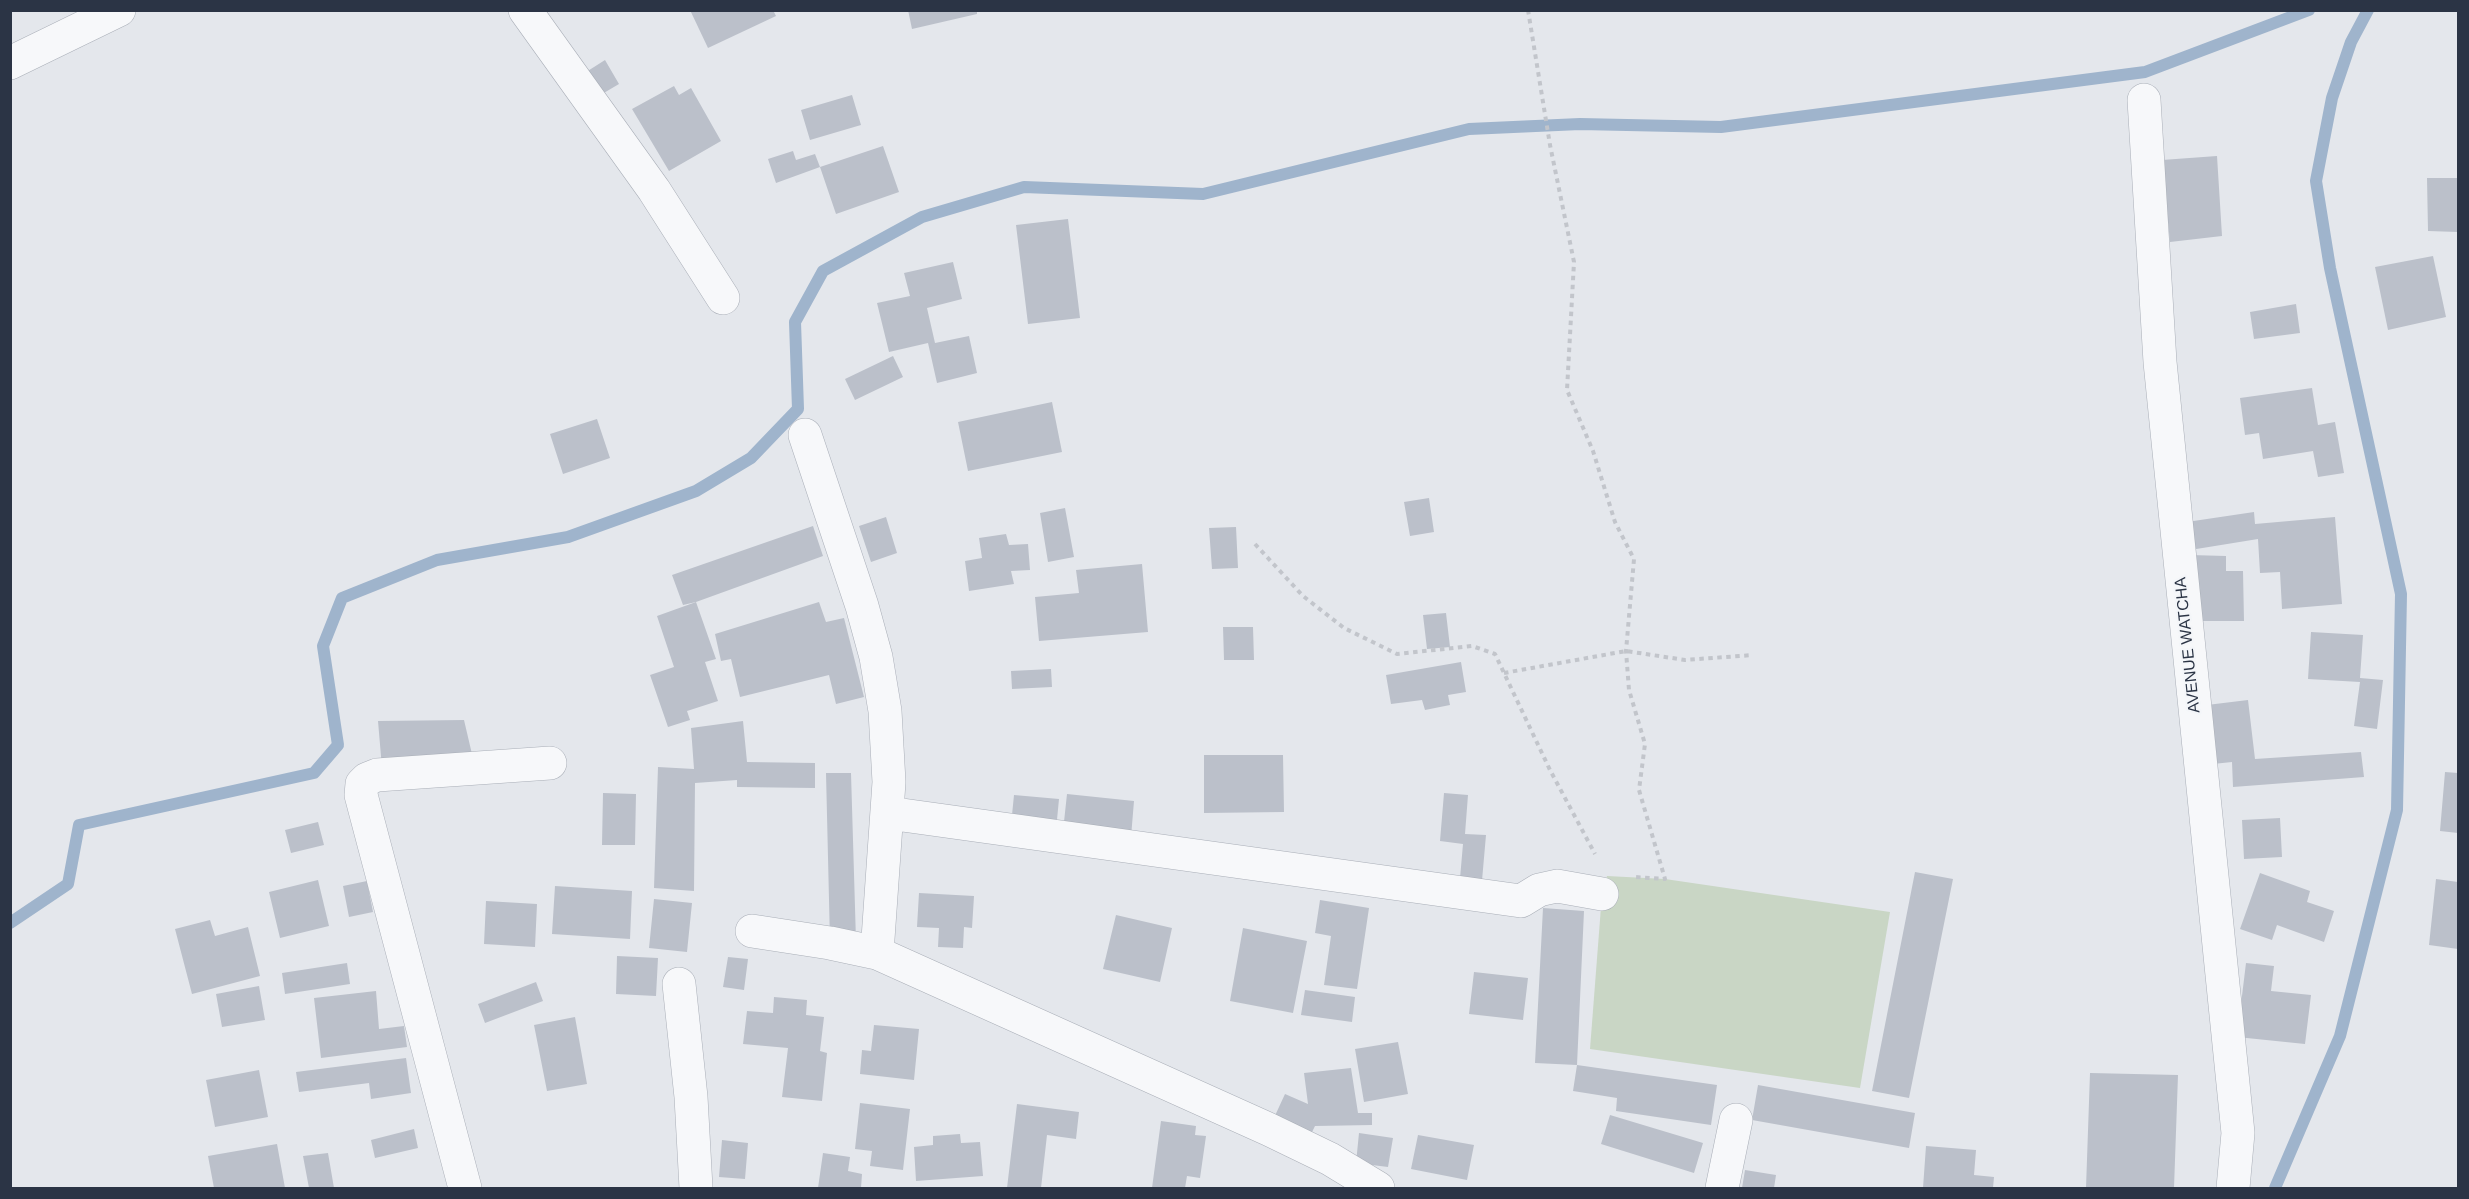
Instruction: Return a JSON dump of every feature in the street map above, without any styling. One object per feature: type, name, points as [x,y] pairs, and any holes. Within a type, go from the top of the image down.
[{"type":"street","points":[[10,63],[119,10]]},
{"type":"street","points":[[525,10],[580,91],[654,190],[723,298]]},
{"type":"street","name":"AVENUE WATCHA","points":[[2144,100],[2160,362],[2238,1133],[2233,1188]]},
{"type":"street","points":[[805,435],[862,606],[876,657],[885,711],[889,782],[888,813],[877,953]]},
{"type":"street","points":[[465,1188],[361,795],[362,784],[367,779],[378,775],[550,763]]},
{"type":"street","points":[[888,813],[1521,901],[1528,900],[1539,890],[1557,886],[1602,894]]},
{"type":"street","points":[[752,931],[877,953],[1268,1129],[1330,1159],[1378,1188]]},
{"type":"street","points":[[679,984],[691,1097],[696,1188]]},
{"type":"street","points":[[1722,1188],[1736,1120]]},
{"type":"path","points":[[1528,10],[1550,145],[1574,262],[1567,390],[1593,451],[1615,522],[1634,560],[1626,651],[1629,690],[1645,744],[1639,790],[1665,879]]},
{"type":"path","points":[[1255,544],[1303,597],[1344,628],[1397,654],[1472,646],[1495,654],[1550,770],[1597,857]]},
{"type":"path","points":[[1504,673],[1626,651],[1685,660],[1754,655]]},
{"type":"green space","points":[[1607,876],[1665,879],[1890,912],[1860,1088],[1590,1049],[1602,894]]},
{"type":"building","points":[[690,10],[773,10],[776,16],[708,48]]},
{"type":"building","points":[[908,10],[977,10],[977,14],[912,29]]},
{"type":"building","points":[[605,60],[619,84],[597,97],[583,74]]},
{"type":"building","points":[[674,86],[679,95],[691,88],[721,141],[669,171],[632,109]]},
{"type":"building","points":[[852,95],[861,125],[810,140],[801,110]]},
{"type":"building","points":[[883,146],[899,192],[836,214],[820,167]]},
{"type":"building","points":[[793,151],[796,160],[815,154],[820,167],[776,183],[768,159]]},
{"type":"building","points":[[2217,156],[2222,236],[2170,242],[2162,160]]},
{"type":"building","points":[[2427,178],[2458,178],[2458,232],[2428,231]]},
{"type":"building","points":[[1068,219],[1080,318],[1028,324],[1016,225]]},
{"type":"building","points":[[2433,256],[2446,317],[2388,330],[2375,267]]},
{"type":"building","points":[[953,262],[962,299],[927,308],[935,343],[969,336],[977,373],[937,383],[928,343],[889,352],[877,303],[910,296],[904,273]]},
{"type":"building","points":[[2296,304],[2300,333],[2254,339],[2250,312]]},
{"type":"building","points":[[893,356],[903,377],[855,400],[845,379]]},
{"type":"building","points":[[2312,388],[2318,425],[2335,422],[2344,473],[2318,477],[2313,451],[2263,459],[2259,433],[2245,435],[2240,398]]},
{"type":"building","points":[[1052,402],[1062,452],[968,471],[958,422]]},
{"type":"building","points":[[597,419],[610,458],[563,474],[550,434]]},
{"type":"building","points":[[1429,498],[1434,532],[1410,536],[1404,502]]},
{"type":"building","points":[[1065,508],[1074,557],[1048,562],[1040,513]]},
{"type":"building","points":[[2254,512],[2255,524],[2335,517],[2342,604],[2282,609],[2280,572],[2260,573],[2258,539],[2184,551],[2180,523]]},
{"type":"building","points":[[886,517],[897,553],[871,562],[859,526]]},
{"type":"building","points":[[813,526],[823,556],[683,605],[672,575]]},
{"type":"building","points":[[1236,527],[1238,568],[1212,569],[1209,528]]},
{"type":"building","points":[[1006,534],[1009,545],[1028,544],[1030,570],[1011,571],[1014,584],[969,591],[965,561],[982,558],[979,538]]},
{"type":"building","points":[[2190,555],[2226,556],[2226,571],[2243,571],[2244,621],[2190,621]]},
{"type":"building","points":[[1142,564],[1148,632],[1039,641],[1035,597],[1079,593],[1076,570]]},
{"type":"building","points":[[696,602],[716,659],[705,662],[718,701],[687,711],[690,720],[668,727],[650,675],[674,667],[657,616]]},
{"type":"building","points":[[819,602],[826,622],[844,618],[864,697],[836,704],[829,675],[740,697],[731,659],[721,661],[715,634]]},
{"type":"building","points":[[1446,613],[1450,647],[1427,649],[1423,615]]},
{"type":"building","points":[[1223,627],[1253,627],[1254,660],[1224,660]]},
{"type":"building","points":[[2311,632],[2363,635],[2360,678],[2383,680],[2377,729],[2354,726],[2360,682],[2308,679]]},
{"type":"building","points":[[1461,662],[1466,692],[1448,695],[1450,705],[1425,710],[1422,700],[1391,704],[1386,675]]},
{"type":"building","points":[[1051,669],[1052,687],[1012,689],[1011,671]]},
{"type":"building","points":[[2248,700],[2255,759],[2361,752],[2364,777],[2233,787],[2232,762],[2213,764],[2207,705]]},
{"type":"building","points":[[464,720],[475,767],[382,768],[378,721]]},
{"type":"building","points":[[743,721],[747,762],[815,763],[815,788],[737,787],[737,780],[695,783],[694,891],[654,888],[658,767],[694,769],[691,728]]},
{"type":"building","points":[[1204,755],[1283,755],[1284,812],[1204,813]]},
{"type":"building","points":[[2445,772],[2458,773],[2458,833],[2440,831]]},
{"type":"building","points":[[826,773],[851,773],[856,941],[830,942]]},
{"type":"building","points":[[603,793],[636,794],[635,845],[602,845]]},
{"type":"building","points":[[1444,793],[1468,795],[1465,834],[1486,835],[1481,892],[1459,890],[1463,844],[1440,841]]},
{"type":"building","points":[[1067,794],[1134,801],[1131,837],[1063,831]]},
{"type":"building","points":[[1014,795],[1059,799],[1056,830],[1011,825]]},
{"type":"building","points":[[2280,818],[2282,857],[2244,859],[2242,820]]},
{"type":"building","points":[[318,822],[324,845],[291,853],[285,830]]},
{"type":"building","points":[[1915,872],[1953,879],[1909,1098],[1872,1091]]},
{"type":"building","points":[[2260,873],[2310,891],[2307,902],[2334,911],[2324,942],[2277,925],[2272,940],[2240,929]]},
{"type":"building","points":[[2436,879],[2458,882],[2458,949],[2429,945]]},
{"type":"building","points":[[318,880],[329,926],[280,938],[269,892]]},
{"type":"building","points":[[367,881],[373,912],[349,917],[343,886]]},
{"type":"building","points":[[555,886],[632,891],[630,939],[552,934]]},
{"type":"building","points":[[919,893],[974,896],[972,928],[964,927],[963,948],[938,947],[939,928],[917,927]]},
{"type":"building","points":[[654,899],[692,903],[687,952],[649,948]]},
{"type":"building","points":[[1320,900],[1369,908],[1357,989],[1324,985],[1331,936],[1315,933]]},
{"type":"building","points":[[486,901],[537,904],[535,947],[484,944]]},
{"type":"building","points":[[1543,908],[1584,911],[1577,1065],[1535,1063]]},
{"type":"building","points":[[1116,915],[1172,928],[1160,982],[1103,969]]},
{"type":"building","points":[[210,920],[215,936],[248,927],[260,976],[192,994],[175,929]]},
{"type":"building","points":[[1243,928],[1307,941],[1293,1013],[1230,1001]]},
{"type":"building","points":[[617,956],[658,958],[656,996],[616,994]]},
{"type":"building","points":[[728,957],[748,959],[744,990],[723,987]]},
{"type":"building","points":[[347,963],[350,984],[285,994],[282,973]]},
{"type":"building","points":[[2246,963],[2274,966],[2271,991],[2311,995],[2305,1044],[2237,1037]]},
{"type":"building","points":[[1474,972],[1528,978],[1523,1020],[1469,1014]]},
{"type":"building","points":[[536,982],[543,1001],[485,1023],[478,1004]]},
{"type":"building","points":[[259,986],[265,1020],[222,1027],[216,994]]},
{"type":"building","points":[[1305,990],[1355,997],[1352,1022],[1301,1015]]},
{"type":"building","points":[[376,991],[379,1029],[404,1026],[407,1047],[321,1058],[314,998]]},
{"type":"building","points":[[774,997],[807,1000],[806,1015],[824,1017],[820,1051],[827,1053],[822,1101],[782,1097],[788,1048],[743,1044],[747,1011],[773,1013]]},
{"type":"building","points":[[575,1017],[587,1084],[547,1091],[534,1025]]},
{"type":"building","points":[[874,1025],[919,1029],[914,1080],[860,1074],[862,1050],[871,1051]]},
{"type":"building","points":[[1398,1042],[1408,1094],[1364,1102],[1355,1049]]},
{"type":"building","points":[[406,1058],[411,1093],[371,1099],[369,1083],[299,1092],[296,1072]]},
{"type":"building","points":[[1577,1065],[1717,1085],[1711,1125],[1616,1111],[1617,1098],[1573,1091]]},
{"type":"building","points":[[1351,1068],[1358,1113],[1372,1113],[1372,1125],[1315,1126],[1310,1136],[1273,1120],[1285,1094],[1308,1104],[1304,1073]]},
{"type":"building","points":[[259,1070],[268,1117],[215,1127],[206,1080]]},
{"type":"building","points":[[2090,1073],[2178,1075],[2174,1188],[2086,1188]]},
{"type":"building","points":[[1758,1085],[1915,1113],[1909,1148],[1752,1120]]},
{"type":"building","points":[[860,1103],[910,1109],[903,1170],[870,1166],[872,1151],[855,1149]]},
{"type":"building","points":[[1017,1104],[1079,1112],[1076,1139],[1047,1135],[1041,1188],[1007,1188]]},
{"type":"building","points":[[1610,1115],[1703,1143],[1694,1173],[1601,1144]]},
{"type":"building","points":[[1161,1121],[1196,1126],[1195,1135],[1206,1136],[1200,1178],[1187,1176],[1185,1188],[1152,1188]]},
{"type":"building","points":[[414,1129],[418,1148],[375,1158],[371,1140]]},
{"type":"building","points":[[1359,1133],[1393,1138],[1388,1167],[1356,1163]]},
{"type":"building","points":[[960,1134],[961,1143],[980,1142],[983,1176],[916,1181],[914,1147],[933,1145],[933,1136]]},
{"type":"building","points":[[1418,1135],[1474,1145],[1467,1180],[1411,1169]]},
{"type":"building","points":[[722,1140],[748,1143],[745,1179],[719,1177]]},
{"type":"building","points":[[277,1144],[285,1188],[214,1188],[208,1156]]},
{"type":"building","points":[[1926,1146],[1976,1150],[1974,1175],[1994,1177],[1993,1188],[1923,1188]]},
{"type":"building","points":[[328,1153],[334,1188],[309,1188],[303,1156]]},
{"type":"building","points":[[823,1153],[850,1157],[848,1171],[862,1174],[861,1188],[818,1188]]},
{"type":"building","points":[[1745,1170],[1776,1175],[1774,1188],[1742,1188]]},
{"type":"waterway","points":[[10,923],[68,884],[79,825],[314,773],[338,745],[323,646],[342,598],[437,560],[568,537],[696,491],[751,458],[798,409],[795,322],[823,271],[922,217],[1024,187],[1203,194],[1469,129],[1580,124],[1721,127],[2145,72],[2309,10]]},
{"type":"waterway","points":[[2275,1188],[2340,1036],[2397,810],[2401,594],[2330,268],[2316,181],[2332,98],[2351,42],[2368,10]]}]
